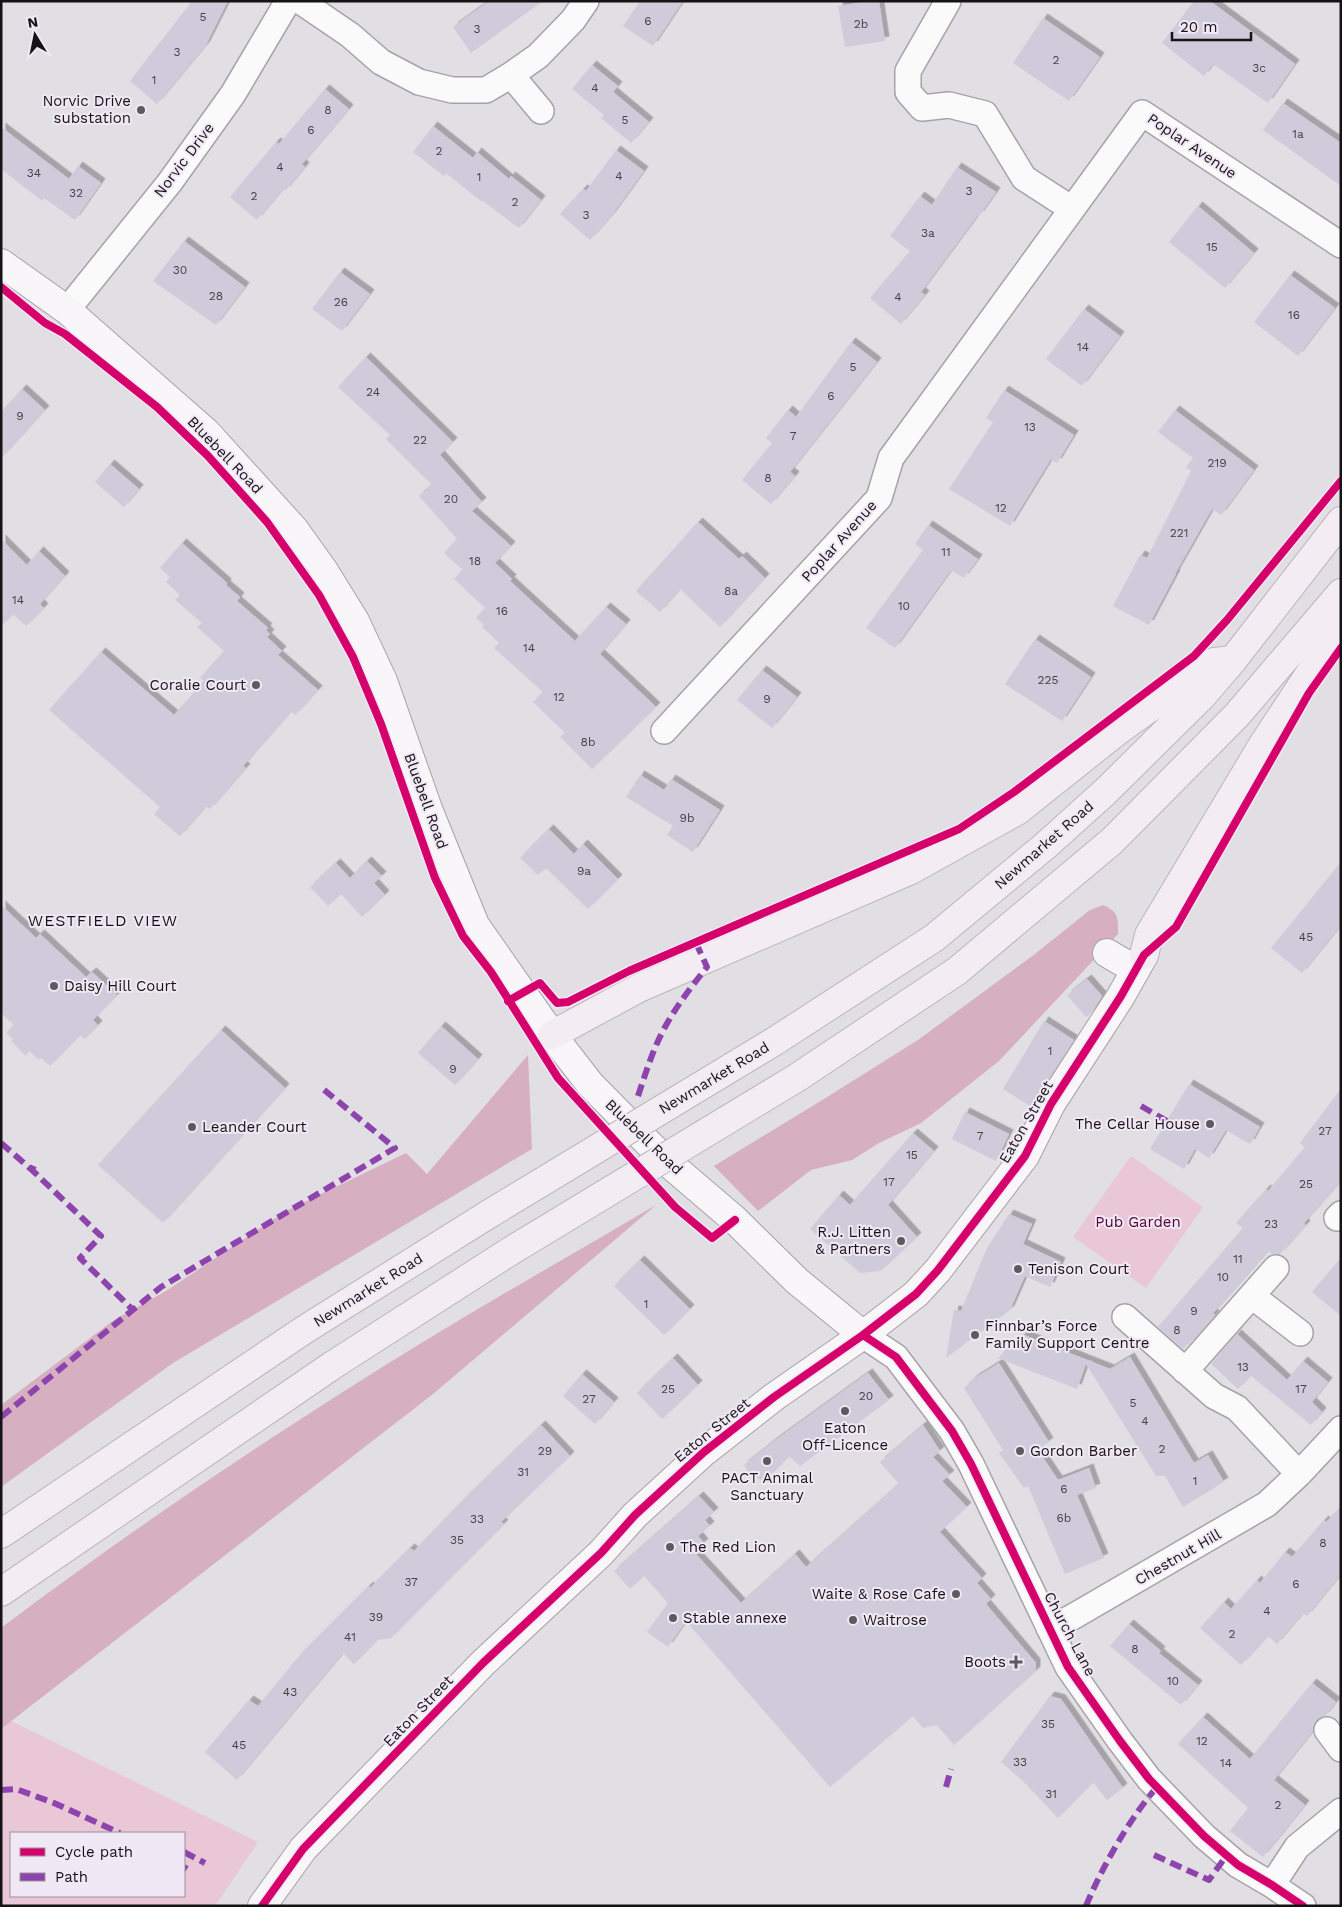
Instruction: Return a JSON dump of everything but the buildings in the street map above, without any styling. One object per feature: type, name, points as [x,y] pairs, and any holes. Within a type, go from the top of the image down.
[{"type":"highway","name":"Newmarket Road","points":[[1,1534],[304,1330],[489,1214],[775,1041],[934,938],[1045,846],[1105,792],[1202,696],[1234,660],[1341,521]]},
{"type":"highway","points":[[1,1592],[333,1365],[510,1252],[798,1077],[957,970],[1112,841],[1237,715],[1341,593]]},
{"type":"highway","points":[[1140,962],[1149,935],[1262,746],[1341,626]]},
{"type":"highway","points":[[552,1035],[639,988],[912,870],[1017,810],[1120,729],[1214,662],[1234,660]]},
{"type":"street","name":"Norvic Drive","points":[[67,310],[170,182],[233,94],[288,1]]},
{"type":"street","points":[[300,1],[350,34],[381,62],[419,82],[452,90],[486,90],[512,76],[538,56],[573,20],[586,1]]},
{"type":"street","points":[[948,1],[908,71],[908,92],[922,108],[949,105],[985,114],[1024,178],[1072,209]]},
{"type":"street","points":[[512,76],[541,111]]},
{"type":"street","name":"Poplar Avenue","points":[[664,731],[879,498],[891,458],[1142,113],[1341,245]]},
{"type":"street","name":"Bluebell Road","points":[[1,262],[67,310],[206,432],[294,530],[324,571],[355,621],[383,681],[428,809],[475,925],[552,1035],[590,1084],[666,1161],[735,1220],[797,1281],[863,1335]]},
{"type":"street","points":[[1107,953],[1140,962]]},
{"type":"street","name":"Eaton Street","points":[[262,1906],[303,1849],[483,1663],[601,1552],[635,1515],[704,1452],[916,1294],[938,1270],[1025,1156],[1051,1104],[1098,1032],[1140,962]]},
{"type":"street","points":[[1185,1371],[1276,1268]]},
{"type":"street","points":[[1252,1296],[1300,1333]]},
{"type":"street","points":[[1125,1317],[1214,1396],[1237,1408],[1299,1474]]},
{"type":"street","name":"Church Lane","points":[[863,1335],[896,1357],[952,1431],[971,1464],[1068,1667],[1120,1742],[1149,1779],[1212,1842],[1238,1865],[1303,1906]]},
{"type":"street","name":"Chestnut Hill","points":[[1049,1628],[1070,1619],[1267,1504],[1299,1474],[1341,1428]]},
{"type":"street","points":[[1272,1885],[1297,1847],[1341,1812]]},
{"type":"green space","name":"Pub Garden","points":[[1131,1156],[1203,1207],[1146,1288],[1073,1237]]},
{"type":"green space","points":[[11,1721],[258,1842],[215,1906],[1,1906],[1,1729]]},
{"type":"shaded area","points":[[1103,905],[1115,913],[1118,934],[999,1061],[921,1123],[879,1143],[852,1160],[811,1170],[758,1211],[714,1166],[918,1040],[1035,954],[1090,910]]},
{"type":"shaded area","points":[[528,1055],[532,1149],[173,1363],[1,1487],[1,1405],[114,1320],[166,1291],[286,1211],[406,1153],[427,1174]]},
{"type":"shaded area","points":[[656,1205],[433,1394],[1,1729],[1,1628],[156,1516],[315,1410],[452,1325]]},
{"type":"marked path","points":[[638,1096],[653,1052],[665,1027],[707,967],[696,943]]},
{"type":"marked path","points":[[1,1417],[161,1287],[395,1148],[323,1089]]},
{"type":"marked path","points":[[1141,1106],[1167,1121]]},
{"type":"marked path","points":[[1,1143],[32,1170]]},
{"type":"marked path","points":[[34,1166],[32,1170],[101,1236],[80,1258],[133,1310]]},
{"type":"marked path","points":[[946,1787],[951,1769]]},
{"type":"marked path","points":[[1086,1906],[1117,1844],[1157,1787]]},
{"type":"marked path","points":[[1,1790],[16,1789],[54,1803],[118,1832]]},
{"type":"marked path","points":[[185,1853],[205,1863]]},
{"type":"marked path","points":[[1154,1855],[1209,1880],[1227,1855]]},
{"type":"cycle path","points":[[1,287],[45,323],[65,334],[157,407],[208,456],[267,522],[319,595],[353,657],[381,724],[435,878],[463,936],[491,972],[558,1078],[675,1207],[712,1238],[735,1220]]},
{"type":"cycle path","points":[[508,1001],[540,983],[557,1003],[568,1002],[629,971],[959,829],[1014,792],[1194,656],[1227,620],[1341,481]]},
{"type":"cycle path","points":[[262,1906],[303,1849],[483,1663],[601,1553],[635,1515],[704,1452],[774,1397],[863,1335],[916,1294],[938,1270],[1025,1156],[1051,1104],[1121,996],[1144,955],[1176,927],[1309,693],[1341,648]]},
{"type":"cycle path","points":[[863,1335],[896,1357],[952,1431],[971,1464],[1068,1667],[1149,1779],[1204,1836],[1238,1865],[1303,1906]]},
{"type":"place","name":"Norvic Drive substation","points":[[141,110]]},
{"type":"place","name":"Coralie Court","points":[[256,685]]},
{"type":"place","name":"Daisy Hill Court","points":[[54,986]]},
{"type":"place","name":"The Cellar House","points":[[1210,1124]]},
{"type":"place","name":"Leander Court","points":[[192,1127]]},
{"type":"place","name":"R.J. Litten & Partners","points":[[901,1241]]},
{"type":"place","name":"Tenison Court","points":[[1018,1269]]},
{"type":"place","name":"Finnbar’s Force Family Support Centre","points":[[975,1335]]},
{"type":"place","name":"Eaton Off-Licence","points":[[845,1411]]},
{"type":"place","name":"Gordon Barber","points":[[1020,1451]]},
{"type":"place","name":"PACT Animal Sanctuary","points":[[767,1461]]},
{"type":"place","name":"The Red Lion","points":[[670,1547]]},
{"type":"place","name":"Waite & Rose Cafe","points":[[956,1594]]},
{"type":"place","name":"Stable annexe","points":[[673,1618]]},
{"type":"place","name":"Waitrose","points":[[853,1620]]},
{"type":"place","name":"Boots","points":[[1016,1662]]},
{"type":"district","name":"WESTFIELD VIEW","points":[[103,920]]}]
